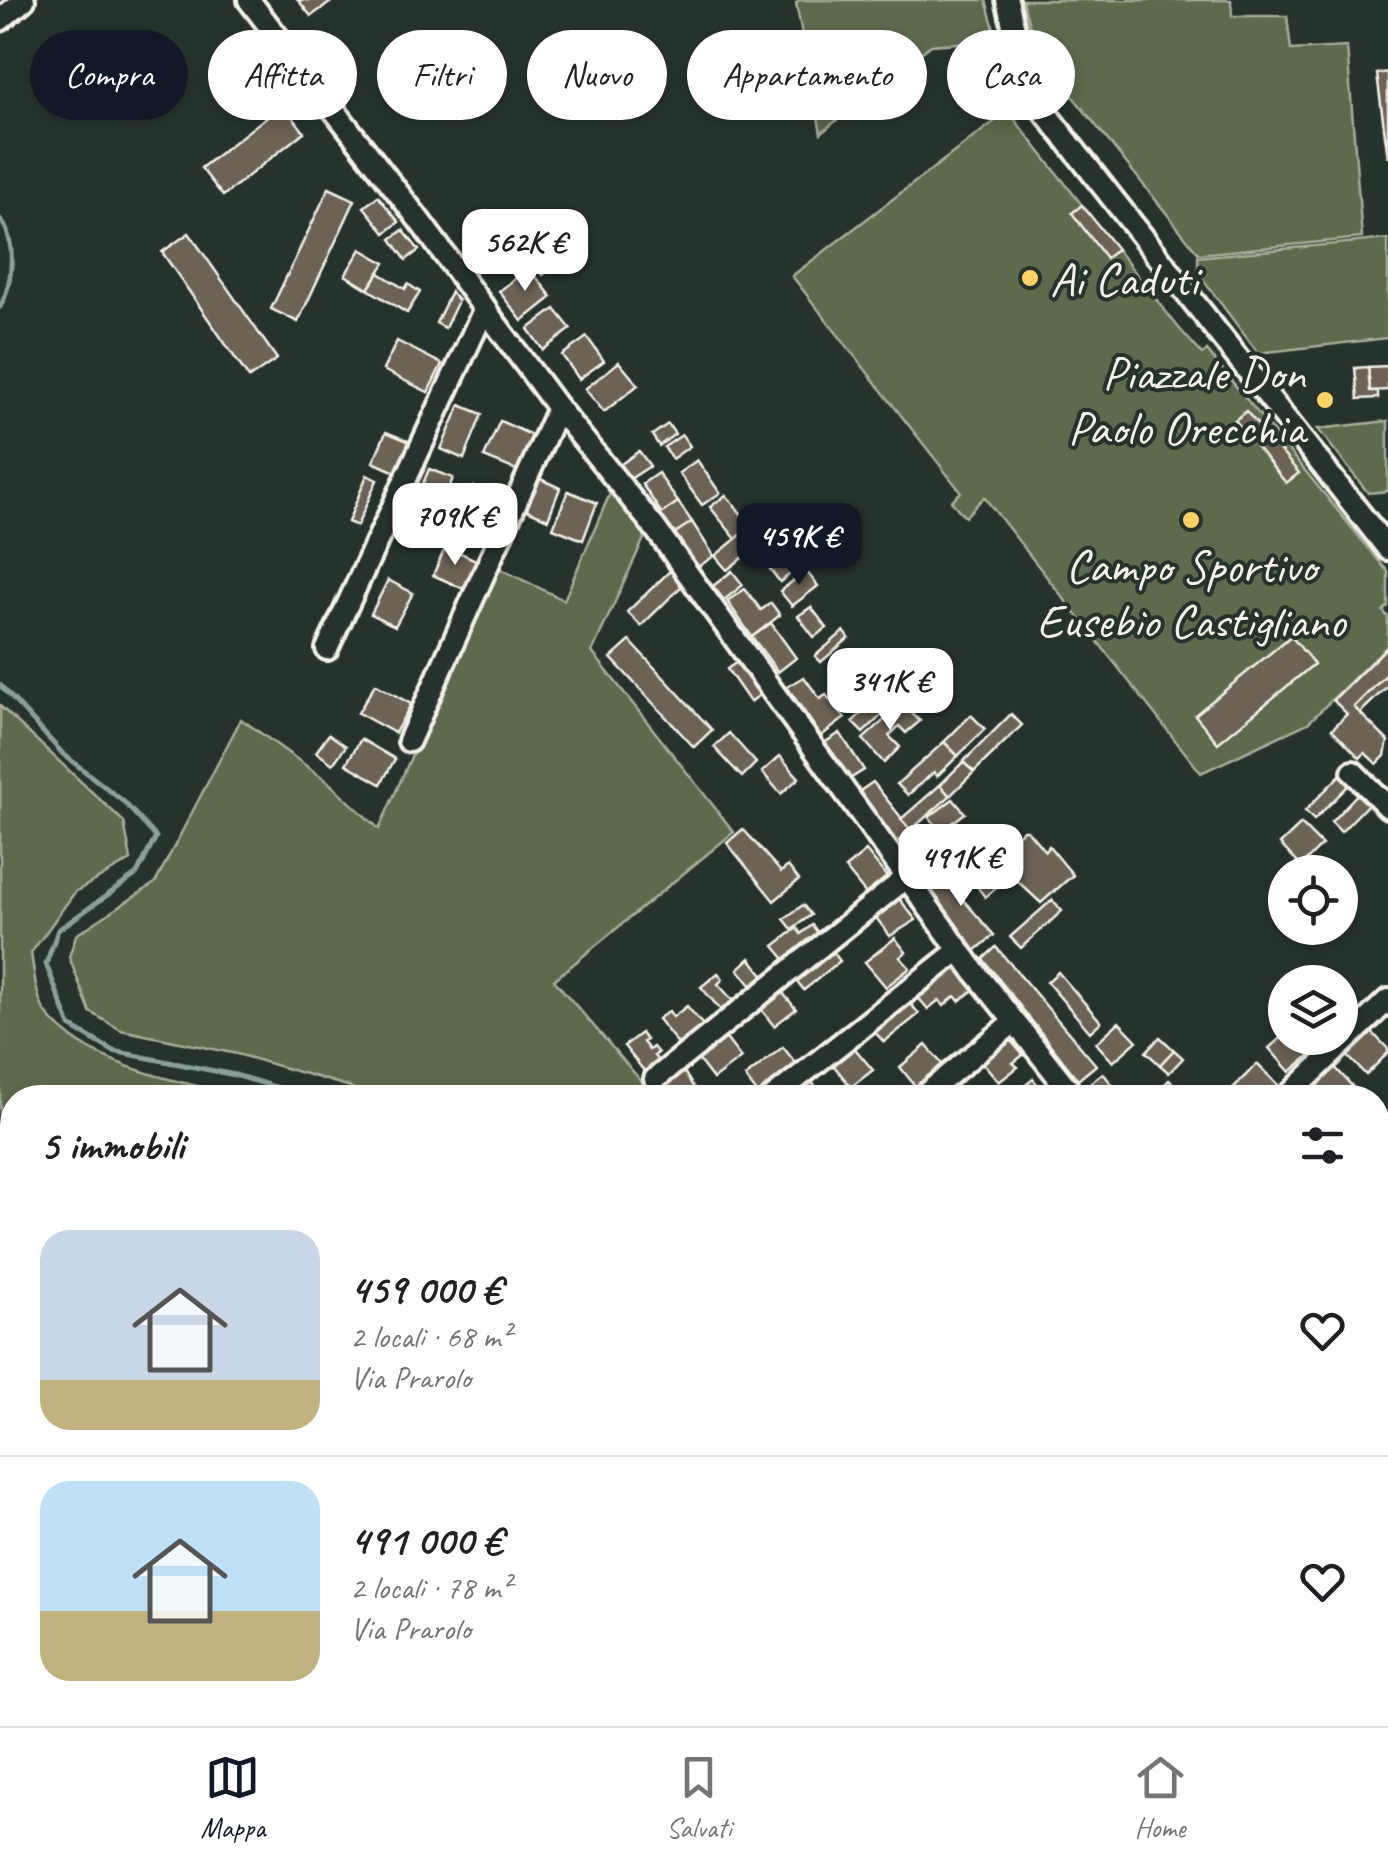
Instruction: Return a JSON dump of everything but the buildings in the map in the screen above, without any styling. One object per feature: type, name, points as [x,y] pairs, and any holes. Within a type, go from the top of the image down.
[{"type":"street","points":[[0,20],[24,0]]},
{"type":"street","points":[[249,0],[558,408],[655,528],[959,950],[1064,1085]]},
{"type":"street","points":[[1007,0],[1028,86],[1036,101],[1388,548]]},
{"type":"street","points":[[328,649],[484,308]]},
{"type":"street","points":[[410,741],[558,408]]},
{"type":"street","points":[[1353,772],[1388,807]]},
{"type":"street","points":[[655,1079],[907,877]]},
{"type":"street","points":[[788,1085],[959,950]]},
{"type":"street","points":[[1300,1085],[1388,1000]]},
{"type":"street","points":[[937,1085],[1014,1022]]},
{"type":"green space","points":[[986,0],[994,30],[947,30],[947,44],[927,48],[927,30],[801,30],[796,3]]},
{"type":"green space","points":[[1022,0],[1231,0],[1232,16],[1287,16],[1291,50],[1347,47],[1362,238],[1199,254],[1075,99],[1075,30],[1031,30]]},
{"type":"green space","points":[[818,120],[837,120],[821,133]]},
{"type":"green space","points":[[996,120],[1015,120],[1178,327],[1202,354],[1207,351],[1388,572],[1388,606],[1383,611],[1388,617],[1388,645],[1308,723],[1201,773],[984,497],[965,517],[951,501],[961,492],[792,276]]},
{"type":"green space","points":[[1388,239],[1388,338],[1258,353],[1198,273],[1198,257]]},
{"type":"green space","points":[[1388,421],[1388,491],[1368,493],[1318,429]]},
{"type":"green space","points":[[611,491],[646,534],[592,652],[734,832],[554,980],[645,1085],[344,1085],[237,1054],[121,1030],[90,1012],[69,957],[76,935],[155,883],[241,719],[326,780],[379,829],[496,567],[564,600]]},
{"type":"green space","points":[[0,706],[124,822],[131,860],[75,892],[31,953],[43,1008],[87,1048],[139,1070],[196,1085],[0,1085]]},
{"type":"waterway","points":[[0,219],[11,250],[8,286],[0,307]]},
{"type":"waterway","points":[[0,685],[63,754],[124,802],[156,837],[137,874],[58,930],[46,964],[70,1026],[113,1051],[268,1085]]},
{"type":"place","name":"Ai Caduti","points":[[1030,278]]},
{"type":"place","name":"Piazzale Don Paolo Orecchia","points":[[1325,400]]},
{"type":"place","name":"Campo Sportivo Eusebio Castigliano","points":[[1191,520]]}]
